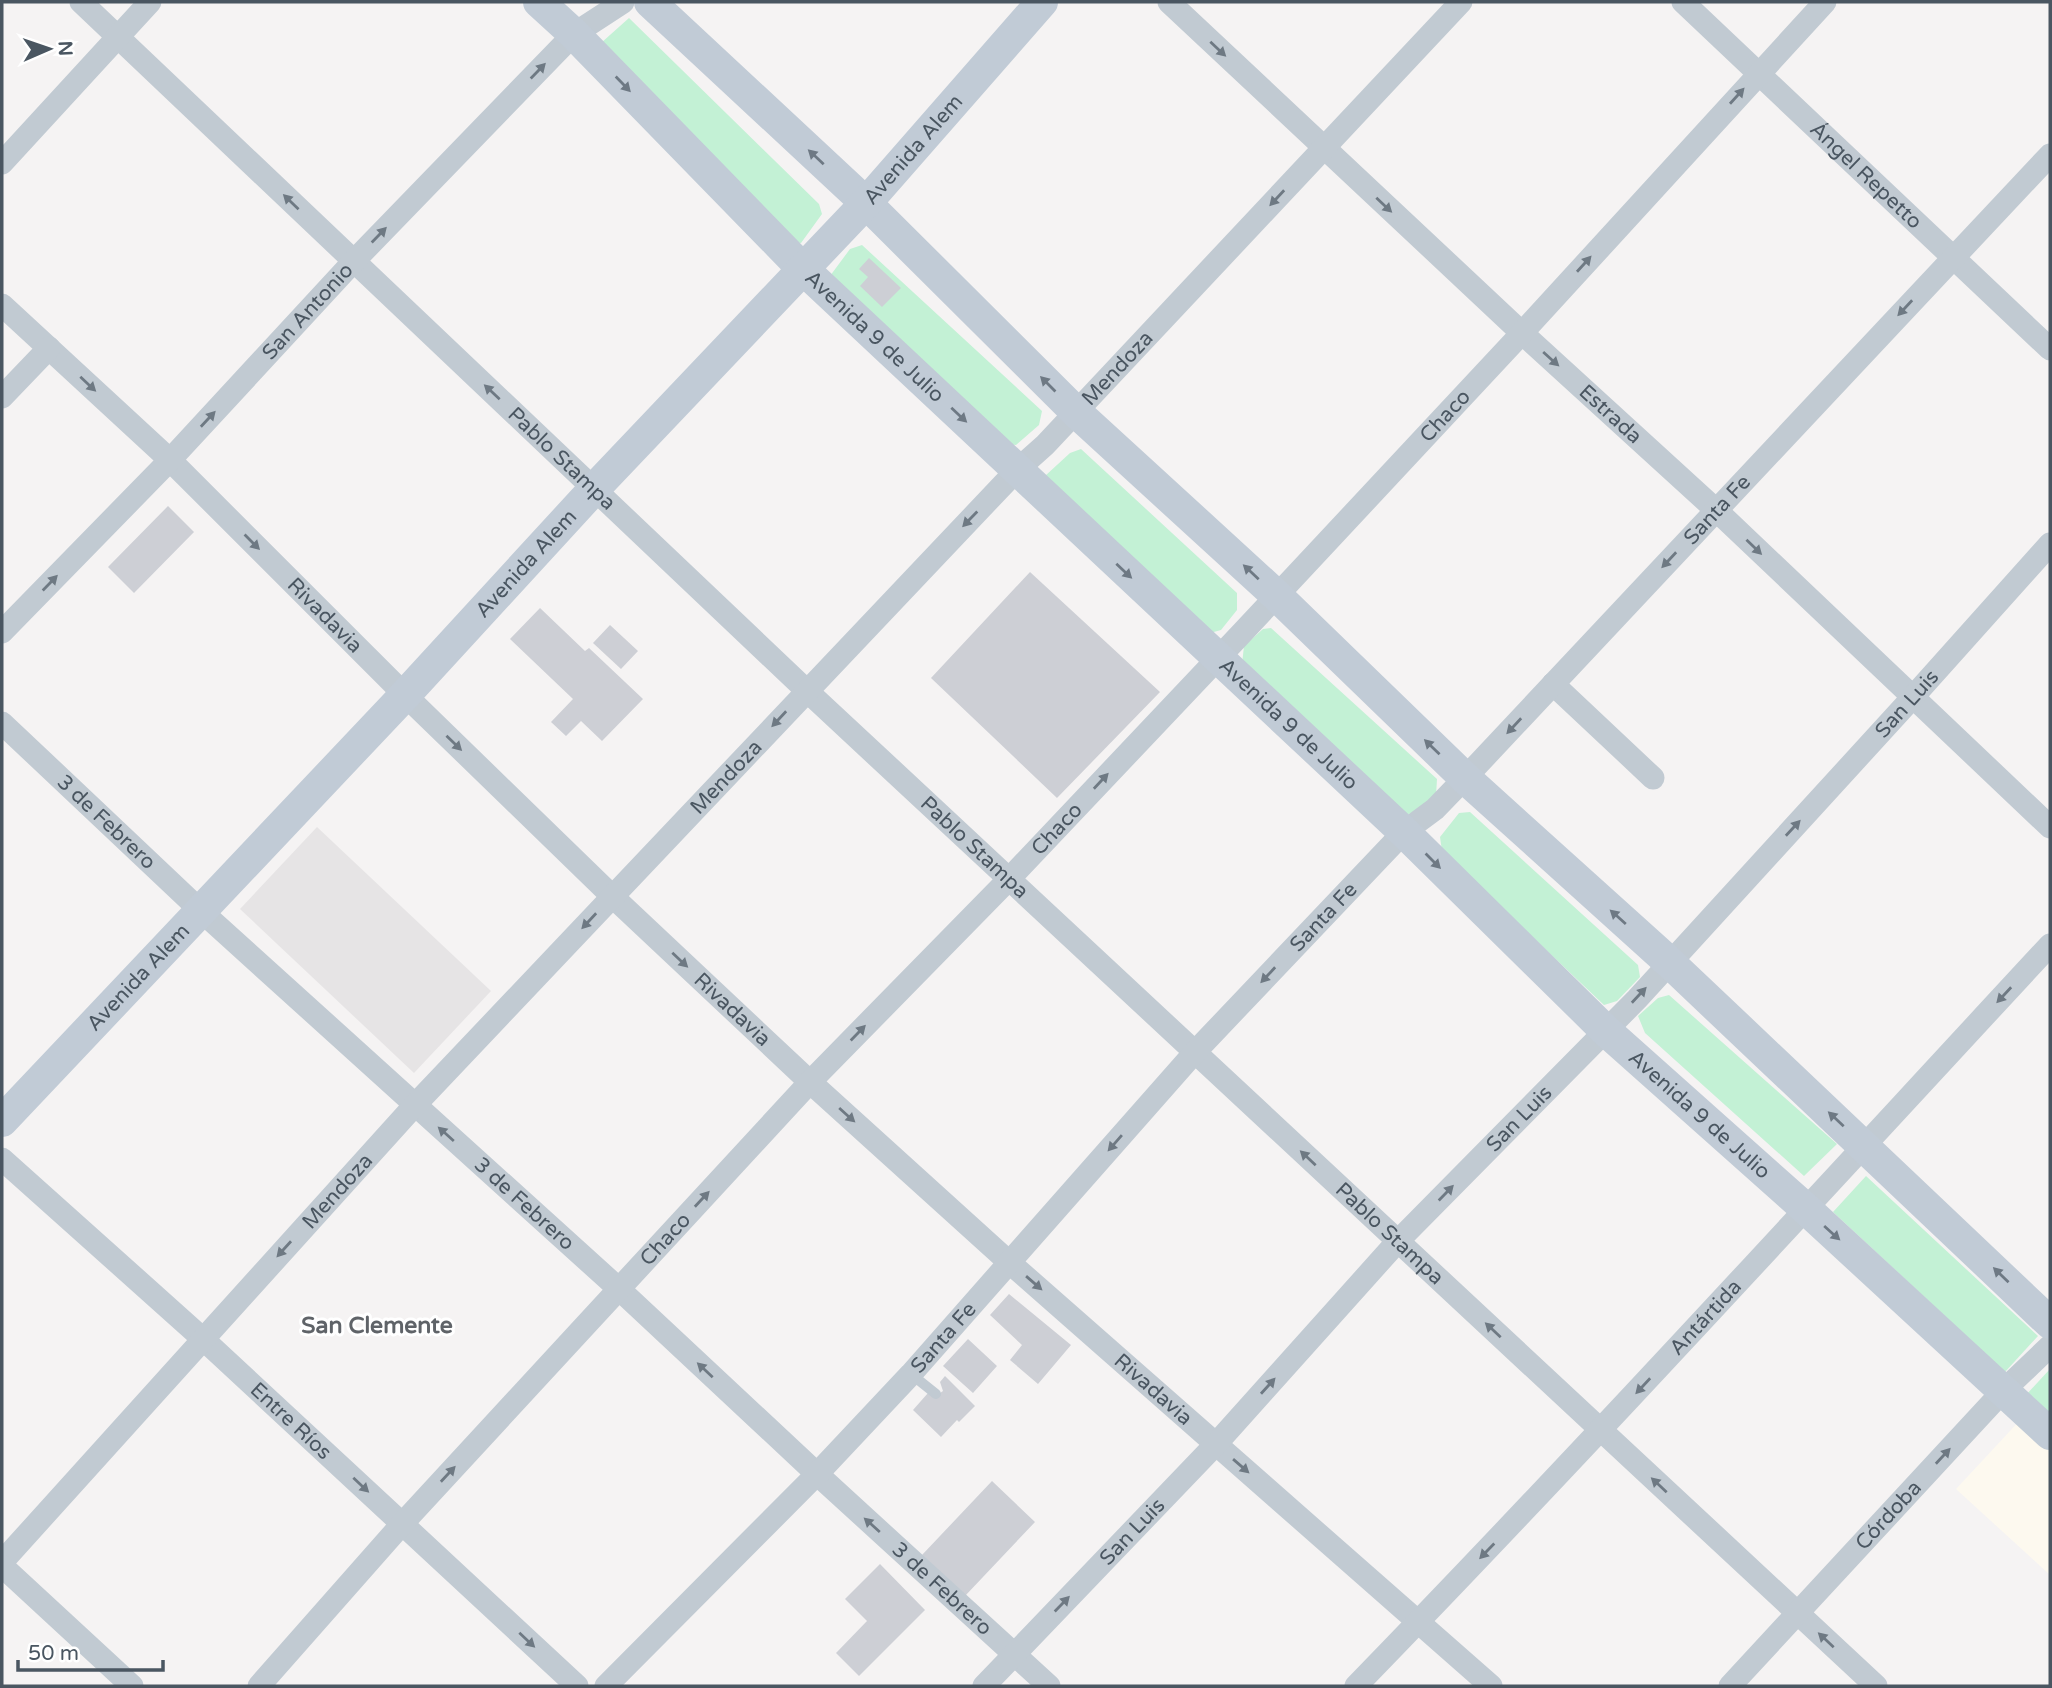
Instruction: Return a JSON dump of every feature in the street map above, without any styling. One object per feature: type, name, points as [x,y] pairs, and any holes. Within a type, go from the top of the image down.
[{"type":"main road","name":"Avenida 9 de Julio","points":[[539,2],[574,34],[802,268],[1404,832],[1605,1030],[2050,1434]]},
{"type":"main road","points":[[650,2],[866,203],[1076,412],[1276,595],[1465,778],[1669,962],[2050,1322]]},
{"type":"main road","name":"Avenida Alem","points":[[2,1121],[866,203],[1042,2]]},
{"type":"street","name":"Pablo Stampa","points":[[81,2],[806,690],[1876,1686]]},
{"type":"street","points":[[2,163],[150,2]]},
{"type":"street","name":"San Antonio","points":[[2,632],[170,460],[353,262],[574,34],[623,2]]},
{"type":"street","name":"Estrada","points":[[1169,2],[1522,333],[1716,510],[2050,827]]},
{"type":"street","name":"Mendoza","points":[[2,1564],[414,1106],[806,690],[1076,412],[1461,2]]},
{"type":"street","name":"Ángel Repetto","points":[[1683,2],[2050,349]]},
{"type":"street","name":"Chaco","points":[[259,1686],[402,1524],[810,1082],[1010,878],[1217,658],[1522,333],[1825,2]]},
{"type":"street","name":"Santa Fe","points":[[606,1686],[920,1373],[1010,1263],[1195,1052],[1404,832],[1435,809],[1465,778],[2050,155]]},
{"type":"street","name":"Rivadavia","points":[[2,305],[170,460],[405,695],[612,896],[810,1082],[1010,1263],[1491,1686]]},
{"type":"street","points":[[2,397],[49,348]]},
{"type":"street","name":"San Luis","points":[[984,1686],[1216,1444],[1398,1241],[1669,962],[2050,544]]},
{"type":"street","points":[[1553,684],[1653,778]]},
{"type":"street","name":"3 de Febrero","points":[[2,723],[201,911],[619,1289],[1049,1686]]},
{"type":"street","name":"Antártida","points":[[1356,1686],[1601,1432],[2050,945]]},
{"type":"street","name":"Entre Ríos","points":[[2,1159],[203,1339],[577,1686]]},
{"type":"street","name":"Córdoba","points":[[1730,1686],[2004,1390],[2050,1346]]},
{"type":"street","points":[[2,1564],[132,1686]]},
{"type":"lane","points":[[920,1373],[936,1394]]},
{"type":"shaded area","points":[[317,827],[491,991],[414,1073],[240,909]]},
{"type":"shaded area","points":[[2050,1388],[2050,1575],[1956,1489]]},
{"type":"green space","points":[[629,18],[819,204],[822,214],[801,243],[788,242],[601,43]]},
{"type":"green space","points":[[862,245],[1042,411],[1039,425],[1016,445],[1005,444],[830,276],[850,249]]},
{"type":"green space","points":[[1081,449],[1237,593],[1237,610],[1221,630],[1203,635],[1045,476],[1070,453]]},
{"type":"green space","points":[[1271,628],[1437,779],[1436,796],[1421,809],[1399,818],[1242,664],[1244,646],[1263,629]]},
{"type":"green space","points":[[1470,812],[1638,965],[1640,977],[1617,1001],[1604,1005],[1442,851],[1440,837],[1459,813]]},
{"type":"green space","points":[[1669,995],[1837,1144],[1804,1176],[1645,1033],[1638,1016],[1658,998]]},
{"type":"green space","points":[[1866,1176],[2038,1336],[2005,1372],[1833,1212]]},
{"type":"green space","points":[[2050,1369],[2050,1418],[2026,1395]]},
{"type":"building","points":[[869,258],[901,288],[882,307],[860,286],[868,277],[859,269]]},
{"type":"building","points":[[168,506],[194,532],[134,593],[108,567]]},
{"type":"building","points":[[1030,572],[1160,692],[1057,798],[931,678]]},
{"type":"building","points":[[540,608],[585,651],[589,648],[643,699],[602,741],[581,721],[566,736],[551,722],[573,699],[510,639]]},
{"type":"building","points":[[610,625],[638,651],[621,669],[593,643]]},
{"type":"building","points":[[1009,1294],[1071,1345],[1038,1384],[1010,1360],[1022,1345],[990,1315]]},
{"type":"building","points":[[968,1339],[997,1366],[973,1393],[943,1366]]},
{"type":"building","points":[[945,1376],[975,1406],[941,1437],[913,1410],[928,1393],[943,1391],[940,1382]]},
{"type":"building","points":[[992,1481],[1035,1522],[965,1596],[922,1555]]},
{"type":"building","points":[[880,1564],[925,1610],[859,1676],[836,1653],[867,1621],[845,1599]]},
{"type":"district","name":"San Clemente","points":[[377,1326]]}]
